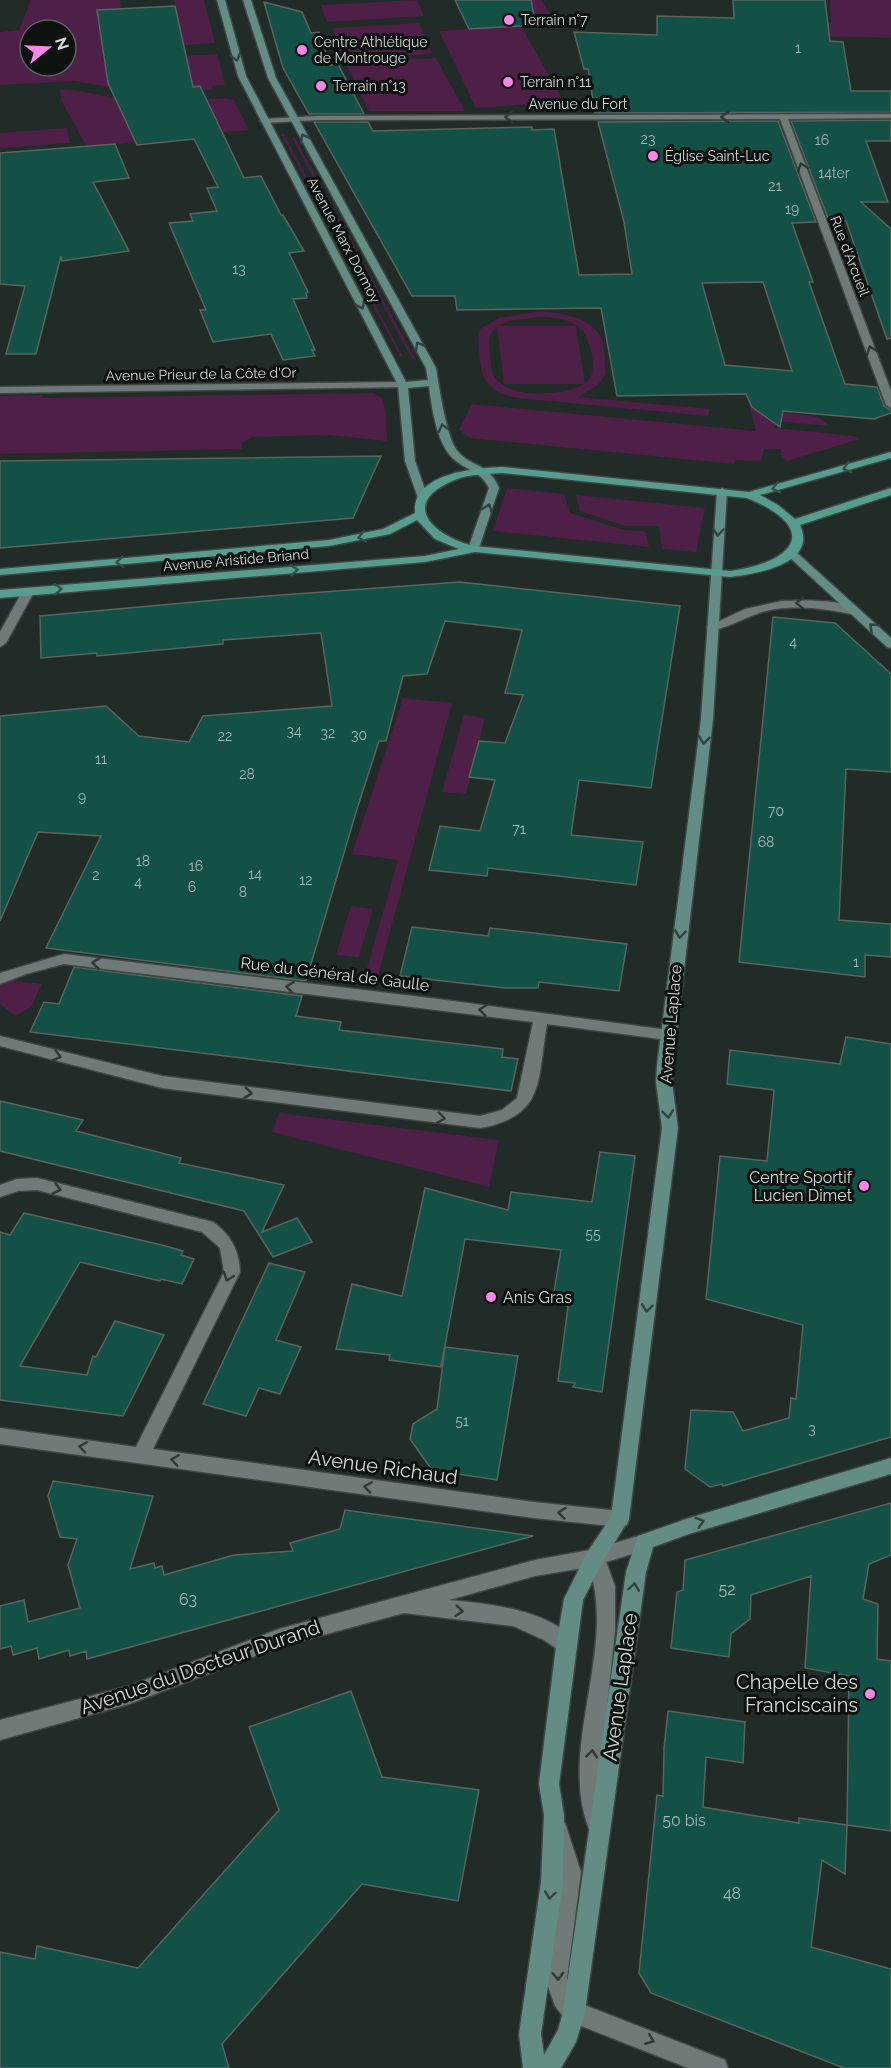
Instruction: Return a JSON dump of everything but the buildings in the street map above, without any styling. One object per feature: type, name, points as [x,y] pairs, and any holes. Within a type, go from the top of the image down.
[{"type":"main road","name":"Avenue Marx Dormoy","points":[[221,0],[242,76],[403,385],[410,461],[423,498]]},
{"type":"main road","name":"Avenue Marx Dormoy","points":[[247,0],[269,70],[428,363],[450,449],[453,454],[482,471]]},
{"type":"main road","points":[[403,385],[433,383]]},
{"type":"main road","points":[[748,495],[891,455]]},
{"type":"main road","points":[[419,515],[423,498],[433,487],[446,480],[482,471],[503,470],[748,495],[781,509],[794,523],[798,539],[791,554],[891,644]]},
{"type":"main road","points":[[474,549],[494,488],[489,476],[482,471]]},
{"type":"main road","points":[[794,523],[891,490]]},
{"type":"main road","name":"Avenue Laplace","points":[[534,2068],[530,2034],[552,1882],[554,1815],[549,1784],[566,1646],[574,1599],[595,1557],[620,1519],[670,1128],[664,1082],[707,719],[722,491]]},
{"type":"main road","name":"Avenue Aristide Briand","points":[[0,572],[329,543],[386,532],[419,515],[424,524],[440,538],[474,549],[717,573],[743,573],[766,568],[791,554]]},
{"type":"main road","name":"Avenue Aristide Briand","points":[[0,594],[425,559],[474,549]]},
{"type":"main road","points":[[645,1542],[688,1526],[891,1466]]},
{"type":"main road","name":"Avenue Laplace","points":[[549,2068],[567,2034],[574,2012],[636,1572],[645,1542]]},
{"type":"street","name":"Rue d'Arcueil","points":[[783,116],[891,405]]},
{"type":"street","name":"Avenue du Fort","points":[[264,121],[891,116]]},
{"type":"street","name":"Avenue Prieur de la Côte d'Or","points":[[0,390],[403,385]]},
{"type":"street","points":[[0,643],[28,592]]},
{"type":"street","points":[[713,627],[746,612],[779,603],[797,602],[855,611]]},
{"type":"street","name":"Rue du Général de Gaulle","points":[[0,979],[22,970],[64,959],[668,1035]]},
{"type":"street","points":[[0,1041],[162,1082],[480,1122],[506,1115],[522,1106],[527,1094],[541,1018]]},
{"type":"street","points":[[0,1191],[17,1185],[37,1184],[207,1227],[221,1236],[232,1256],[232,1272],[141,1455]]},
{"type":"street","name":"Avenue Richaud","points":[[0,1436],[534,1510],[620,1519]]},
{"type":"street","name":"Avenue du Docteur Durand","points":[[0,1730],[129,1695],[279,1638],[535,1568],[595,1557],[645,1542]]},
{"type":"street","name":"Avenue Laplace","points":[[595,1557],[605,1586],[605,1631],[590,1772],[591,1801],[600,1832]]},
{"type":"street","name":"Avenue du Docteur Durand","points":[[400,1605],[514,1618],[545,1629],[566,1646]]},
{"type":"street","name":"Avenue Laplace","points":[[554,1815],[570,1872],[556,1978],[562,1998],[574,2012]]},
{"type":"street","points":[[574,2012],[717,2068]]},
{"type":"shaded area","points":[[31,0],[120,0],[121,9],[97,10],[97,17],[100,17],[101,21],[99,21],[99,29],[124,27],[127,42],[102,44],[106,56],[103,56],[105,64],[130,62],[135,92],[75,81],[0,85],[0,32],[18,30],[18,78],[78,78],[78,18],[24,18]]},
{"type":"shaded area","points":[[174,0],[204,0],[215,43],[157,47],[150,7],[175,6]]},
{"type":"shaded area","points":[[417,0],[424,16],[327,22],[321,5]]},
{"type":"shaded area","points":[[455,0],[541,0],[556,23],[521,26],[564,102],[476,108],[439,31],[469,29]]},
{"type":"shaded area","points":[[830,0],[891,0],[891,38],[809,36],[806,22],[831,23]]},
{"type":"shaded area","points":[[419,23],[432,54],[343,59],[332,28]]},
{"type":"shaded area","points":[[217,54],[225,85],[212,86],[213,89],[226,88],[166,94],[192,83],[187,59],[161,60],[160,57]]},
{"type":"shaded area","points":[[436,58],[465,111],[369,111],[345,62]]},
{"type":"shaded area","points":[[60,89],[133,102],[130,130],[135,142],[87,147],[61,100]]},
{"type":"shaded area","points":[[226,98],[234,100],[249,130],[195,135],[179,101]]},
{"type":"shaded area","points":[[67,128],[70,143],[0,148],[0,133]]},
{"type":"shaded area","points":[[281,134],[284,134],[403,357],[400,356]]},
{"type":"shaded area","points":[[292,138],[295,138],[416,360],[412,359]]},
{"type":"shaded area","points":[[540,311],[576,318],[592,326],[602,341],[606,374],[598,385],[578,397],[710,409],[708,416],[517,398],[494,390],[488,384],[481,368],[478,335],[480,329],[499,318]],"holes":[[[538,317],[566,320],[575,324],[585,335],[593,362],[590,378],[585,383],[576,326],[498,326],[509,321]],[[497,327],[504,384],[584,384],[564,391],[538,394],[513,390],[503,385],[494,376],[491,366],[490,338]]]},
{"type":"shaded area","points":[[373,393],[382,398],[386,413],[387,441],[329,435],[252,437],[242,443],[242,449],[0,454],[0,396],[43,395],[43,398],[46,398]]},
{"type":"shaded area","points":[[747,396],[753,408],[818,417],[830,426],[776,421],[775,428],[854,436],[860,439],[787,461],[780,454],[781,449],[764,449],[761,461],[736,460],[734,464],[470,438],[459,430],[472,404],[756,431]]},
{"type":"shaded area","points":[[507,488],[564,494],[570,513],[624,530],[645,531],[649,547],[493,531]]},
{"type":"shaded area","points":[[576,495],[705,508],[696,552],[662,549],[659,526],[625,526],[580,511]]},
{"type":"shaded area","points":[[403,698],[452,703],[378,976],[365,975],[398,860],[352,854]]},
{"type":"shaded area","points":[[464,715],[485,718],[466,794],[442,792]]},
{"type":"shaded area","points":[[351,906],[373,909],[359,957],[336,955]]},
{"type":"shaded area","points":[[9,980],[42,984],[31,1007],[15,1016],[0,1004],[0,985]]},
{"type":"shaded area","points":[[279,1113],[499,1140],[489,1187],[272,1132]]},
{"type":"place","name":"Terrain n°7","points":[[509,20]]},
{"type":"place","name":"Centre Athlétique de Montrouge","points":[[302,50]]},
{"type":"place","name":"Terrain n°11","points":[[508,82]]},
{"type":"place","name":"Terrain n°13","points":[[321,86]]},
{"type":"place","name":"Église Saint-Luc","points":[[653,156]]},
{"type":"place","name":"Centre Sportif Lucien Dimet","points":[[864,1186]]},
{"type":"place","name":"Anis Gras","points":[[491,1297]]},
{"type":"place","name":"Chapelle des Franciscains","points":[[870,1694]]}]
